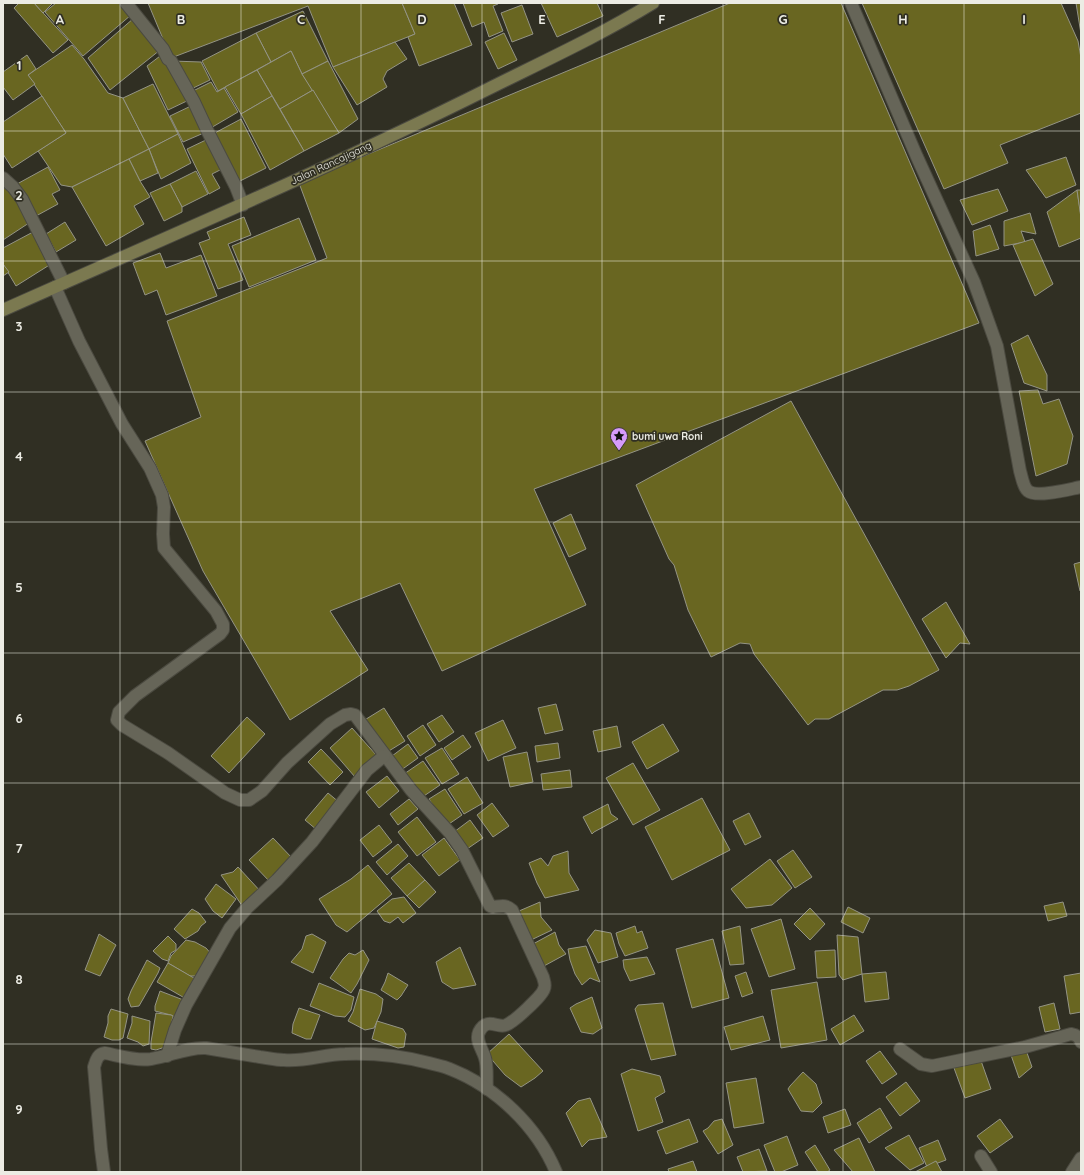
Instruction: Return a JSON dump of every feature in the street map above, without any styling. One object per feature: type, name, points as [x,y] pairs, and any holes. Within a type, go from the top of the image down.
[{"type":"main road","name":"Jalan Rancajigang","points":[[3,310],[243,205],[424,121],[576,45],[652,3]]},
{"type":"street","points":[[126,3],[163,49],[185,85],[236,187],[243,205]]},
{"type":"street","points":[[852,3],[917,157],[974,282],[997,346],[1020,471],[1025,488],[1029,492],[1038,494],[1081,487]]},
{"type":"street","points":[[3,178],[13,187],[22,199],[60,285],[82,348],[122,424],[150,468],[162,495],[164,507],[162,534],[164,548],[216,611],[223,624],[223,630],[220,634],[135,696],[119,712],[117,716],[118,722],[168,753],[225,794],[240,800],[249,800],[262,790],[287,762],[330,724],[345,715],[355,715],[384,756],[411,790],[450,832],[462,850],[490,906],[493,908],[503,905],[512,910],[543,977],[545,985],[544,990],[537,999],[514,1020],[503,1026],[492,1023],[487,1024],[479,1032],[477,1039],[486,1059],[487,1089]]},
{"type":"street","points":[[167,1056],[175,1030],[186,1005],[230,928],[247,908],[277,880],[312,842],[367,770],[384,756]]},
{"type":"street","points":[[900,1049],[921,1064],[932,1066],[1025,1047],[1071,1034],[1079,1037],[1081,1042]]},
{"type":"street","points":[[104,1172],[94,1067],[96,1059],[100,1054],[105,1053],[138,1059],[151,1059],[167,1056],[196,1047],[285,1060],[307,1059],[342,1054],[374,1055],[409,1058],[449,1068],[487,1089],[520,1117],[546,1150],[556,1172]]},
{"type":"street","points":[[981,1156],[991,1172]]},
{"type":"street","points":[[1072,1172],[1081,1158]]},
{"type":"building","points":[[19,3],[34,3],[68,40],[53,53],[14,8]]},
{"type":"building","points":[[34,3],[53,3],[43,13]]},
{"type":"building","points":[[56,3],[121,3],[131,15],[83,56],[45,12]]},
{"type":"building","points":[[148,3],[402,3],[415,34],[333,67],[308,6],[171,58]]},
{"type":"building","points":[[402,3],[454,3],[472,45],[419,66],[408,37],[415,34]]},
{"type":"building","points":[[463,3],[498,3],[493,6],[503,31],[489,37],[484,22],[472,27]]},
{"type":"building","points":[[541,3],[597,3],[603,16],[557,37]]},
{"type":"building","points":[[730,3],[841,3],[979,323],[534,489],[586,605],[442,671],[400,583],[330,611],[368,670],[290,720],[203,571],[145,441],[201,417],[167,321],[327,258],[299,183]]},
{"type":"building","points":[[862,3],[1061,3],[1078,41],[1081,58],[1081,113],[1000,145],[1008,163],[944,189]]},
{"type":"building","points":[[1076,3],[1081,3],[1081,34]]},
{"type":"building","points":[[522,5],[533,34],[512,42],[501,13]]},
{"type":"building","points":[[303,11],[328,61],[302,74],[291,51],[271,62],[256,33]]},
{"type":"building","points":[[134,18],[160,50],[110,90],[88,58]]},
{"type":"building","points":[[256,33],[271,62],[218,91],[202,61]]},
{"type":"building","points":[[504,33],[517,60],[498,69],[485,42]]},
{"type":"building","points":[[395,42],[407,59],[387,71],[383,79],[387,87],[357,105],[333,67]]},
{"type":"building","points":[[72,45],[108,93],[123,98],[149,149],[72,187],[61,185],[38,151],[66,133],[28,75]]},
{"type":"building","points":[[291,51],[302,74],[313,90],[280,109],[257,70]]},
{"type":"building","points":[[164,53],[191,99],[168,110],[147,66]]},
{"type":"building","points":[[27,55],[36,69],[28,75],[35,84],[13,100],[3,87],[3,72]]},
{"type":"building","points":[[172,61],[201,62],[210,80],[189,90]]},
{"type":"building","points":[[328,61],[358,119],[339,133],[302,74]]},
{"type":"building","points":[[257,70],[272,96],[241,114],[225,87]]},
{"type":"building","points":[[211,82],[217,92],[224,88],[238,112],[209,129],[191,92]]},
{"type":"building","points":[[153,84],[178,134],[149,149],[123,98]]},
{"type":"building","points":[[313,90],[339,133],[304,151],[280,109]]},
{"type":"building","points":[[42,96],[66,133],[12,168],[3,154],[3,122]]},
{"type":"building","points":[[272,96],[304,151],[270,170],[241,114]]},
{"type":"building","points":[[193,105],[206,132],[183,142],[170,116]]},
{"type":"building","points":[[241,119],[266,168],[236,183],[211,135]]},
{"type":"building","points":[[178,134],[191,163],[161,179],[149,149]]},
{"type":"building","points":[[208,139],[222,169],[212,174],[220,188],[209,194],[187,149]]},
{"type":"building","points":[[149,149],[158,173],[140,181],[129,159]]},
{"type":"building","points":[[1066,157],[1076,185],[1046,198],[1026,170]]},
{"type":"building","points":[[129,159],[150,197],[134,206],[144,224],[106,246],[72,187]]},
{"type":"building","points":[[48,167],[60,190],[52,194],[58,204],[36,216],[17,184]]},
{"type":"building","points":[[196,171],[208,194],[182,207],[170,184]]},
{"type":"building","points":[[170,184],[182,207],[182,212],[164,221],[150,193]]},
{"type":"building","points":[[9,185],[32,221],[3,240],[3,189]]},
{"type":"building","points":[[998,189],[1008,211],[972,225],[960,200]]},
{"type":"building","points":[[1077,190],[1081,216],[1081,238],[1059,247],[1047,212]]},
{"type":"building","points":[[1077,190],[1081,190],[1081,218]]},
{"type":"building","points":[[1030,213],[1036,234],[1021,231],[1025,242],[1004,246],[1004,221]]},
{"type":"building","points":[[244,217],[251,235],[228,244],[243,280],[218,289],[199,243],[210,239],[207,232]]},
{"type":"building","points":[[299,218],[316,260],[249,287],[232,246]]},
{"type":"building","points":[[65,222],[76,240],[56,252],[46,234]]},
{"type":"building","points":[[990,225],[999,249],[976,256],[973,231]]},
{"type":"building","points":[[33,232],[51,264],[16,286],[3,264],[3,248]]},
{"type":"building","points":[[1033,239],[1053,284],[1035,296],[1013,245]]},
{"type":"building","points":[[160,253],[166,268],[201,255],[217,296],[166,315],[157,290],[145,295],[133,263]]},
{"type":"building","points":[[3,264],[9,272],[3,276]]},
{"type":"building","points":[[1028,335],[1047,375],[1047,391],[1024,383],[1011,344]]},
{"type":"building","points":[[1038,390],[1043,404],[1059,399],[1073,436],[1067,464],[1036,476],[1019,391]]},
{"type":"building","points":[[791,401],[939,670],[909,686],[897,690],[883,690],[829,719],[815,719],[808,725],[754,654],[750,644],[740,643],[711,657],[688,610],[674,565],[669,559],[636,485]]},
{"type":"building","points":[[571,514],[586,549],[569,557],[553,523]]},
{"type":"building","points":[[1081,562],[1081,591],[1080,591],[1074,564]]},
{"type":"building","points":[[946,602],[970,644],[960,643],[946,658],[922,619]]},
{"type":"building","points":[[556,704],[563,730],[545,734],[538,708]]},
{"type":"building","points":[[384,708],[405,741],[384,754],[363,721]]},
{"type":"building","points":[[442,715],[454,732],[439,742],[427,724]]},
{"type":"building","points":[[247,717],[265,734],[229,773],[211,756]]},
{"type":"building","points":[[503,720],[516,748],[488,761],[475,733]]},
{"type":"building","points":[[663,724],[679,751],[647,769],[632,742]]},
{"type":"building","points":[[423,725],[436,745],[420,756],[407,736]]},
{"type":"building","points":[[617,726],[621,747],[598,752],[593,731]]},
{"type":"building","points":[[352,728],[378,757],[355,777],[330,748]]},
{"type":"building","points":[[463,735],[471,747],[452,760],[444,748]]},
{"type":"building","points":[[558,743],[560,758],[537,762],[535,746]]},
{"type":"building","points":[[408,744],[418,758],[397,773],[388,759]]},
{"type":"building","points":[[442,748],[459,774],[442,784],[425,758]]},
{"type":"building","points":[[321,749],[343,772],[330,785],[308,762]]},
{"type":"building","points":[[527,752],[533,782],[510,787],[503,757]]},
{"type":"building","points":[[423,761],[440,785],[421,798],[404,774]]},
{"type":"building","points":[[633,763],[660,810],[633,825],[606,778]]},
{"type":"building","points":[[570,770],[572,787],[543,790],[541,774]]},
{"type":"building","points":[[387,776],[399,791],[379,808],[366,792]]},
{"type":"building","points":[[467,777],[483,803],[464,814],[448,789]]},
{"type":"building","points":[[445,789],[462,815],[446,826],[429,799]]},
{"type":"building","points":[[328,793],[340,803],[317,830],[305,820]]},
{"type":"building","points":[[702,798],[730,850],[672,880],[645,827]]},
{"type":"building","points":[[409,799],[418,809],[398,825],[390,814]]},
{"type":"building","points":[[492,803],[509,826],[493,837],[477,815]]},
{"type":"building","points":[[608,804],[611,814],[618,819],[592,834],[583,817]]},
{"type":"building","points":[[749,813],[761,837],[745,845],[733,821]]},
{"type":"building","points":[[417,817],[436,842],[417,856],[398,832]]},
{"type":"building","points":[[470,820],[483,838],[467,849],[454,832]]},
{"type":"building","points":[[379,825],[392,842],[373,857],[360,840]]},
{"type":"building","points":[[273,838],[293,859],[271,883],[249,860]]},
{"type":"building","points":[[444,838],[460,860],[439,876],[422,855]]},
{"type":"building","points":[[398,844],[408,856],[387,875],[376,862]]},
{"type":"building","points":[[793,850],[812,877],[795,888],[777,861]]},
{"type":"building","points":[[568,851],[569,873],[579,890],[545,898],[529,863],[541,858],[548,866],[553,856]]},
{"type":"building","points":[[770,859],[792,888],[772,905],[746,908],[731,889]]},
{"type":"building","points":[[409,863],[425,880],[407,896],[391,878]]},
{"type":"building","points":[[368,865],[392,894],[347,932],[336,925],[319,899],[351,879]]},
{"type":"building","points":[[238,867],[262,893],[243,907],[221,875],[233,872]]},
{"type":"building","points":[[425,880],[436,892],[419,908],[407,896]]},
{"type":"building","points":[[216,884],[236,899],[222,918],[213,911],[205,899]]},
{"type":"building","points":[[404,897],[416,913],[403,923],[398,917],[390,923],[384,921],[377,911],[392,899]]},
{"type":"building","points":[[540,902],[541,917],[552,930],[531,940],[519,911]]},
{"type":"building","points":[[1063,902],[1067,916],[1048,921],[1044,906]]},
{"type":"building","points":[[848,907],[870,918],[863,933],[841,922]]},
{"type":"building","points":[[810,908],[825,924],[810,940],[794,924]]},
{"type":"building","points":[[192,909],[199,913],[206,922],[198,931],[185,939],[174,929]]},
{"type":"building","points":[[781,919],[795,969],[769,977],[751,929]]},
{"type":"building","points":[[635,926],[637,933],[642,931],[648,948],[625,956],[619,944],[616,933]]},
{"type":"building","points":[[740,926],[744,964],[730,965],[722,931]]},
{"type":"building","points":[[595,930],[611,933],[618,957],[598,963],[587,940]]},
{"type":"building","points":[[555,932],[559,945],[566,954],[544,966],[533,944]]},
{"type":"building","points":[[99,934],[116,945],[100,976],[85,970]]},
{"type":"building","points":[[312,934],[326,942],[313,973],[291,962],[302,949],[306,936]]},
{"type":"building","points":[[837,935],[858,937],[862,974],[843,980],[839,975]]},
{"type":"building","points":[[168,936],[176,944],[176,950],[171,953],[168,961],[162,959],[153,951]]},
{"type":"building","points":[[713,939],[729,998],[692,1008],[676,949]]},
{"type":"building","points":[[186,940],[195,942],[206,948],[213,956],[200,976],[190,976],[168,963],[171,956]]},
{"type":"building","points":[[586,946],[600,982],[590,978],[582,985],[575,974],[568,949]]},
{"type":"building","points":[[460,947],[476,985],[453,989],[442,982],[436,962]]},
{"type":"building","points":[[363,950],[369,960],[351,993],[330,978],[349,953],[355,955]]},
{"type":"building","points":[[835,950],[836,977],[817,978],[815,951]]},
{"type":"building","points":[[647,957],[655,974],[630,981],[624,968],[623,960]]},
{"type":"building","points":[[147,960],[160,968],[139,1006],[131,1007],[128,999]]},
{"type":"building","points":[[168,963],[199,981],[188,1000],[157,982]]},
{"type":"building","points":[[746,972],[753,993],[742,997],[735,976]]},
{"type":"building","points":[[886,972],[889,999],[865,1002],[862,974]]},
{"type":"building","points":[[388,973],[408,985],[397,1000],[381,990]]},
{"type":"building","points":[[1081,973],[1081,1012],[1070,1014],[1064,976]]},
{"type":"building","points":[[817,982],[827,1040],[781,1048],[771,990]]},
{"type":"building","points":[[319,983],[354,997],[351,1010],[345,1017],[335,1016],[310,1006]]},
{"type":"building","points":[[360,989],[376,994],[383,999],[381,1012],[374,1028],[365,1030],[348,1021],[353,1012]]},
{"type":"building","points":[[160,991],[186,1001],[179,1019],[171,1015],[155,1011],[155,1006]]},
{"type":"building","points":[[592,997],[602,1028],[593,1034],[581,1032],[570,1008]]},
{"type":"building","points":[[663,1003],[676,1055],[651,1060],[635,1009],[638,1005]]},
{"type":"building","points":[[1054,1003],[1060,1029],[1045,1032],[1039,1007]]},
{"type":"building","points":[[299,1008],[320,1015],[311,1039],[306,1039],[292,1033],[293,1024]]},
{"type":"building","points":[[111,1009],[128,1014],[123,1038],[119,1040],[112,1040],[104,1037],[108,1023],[108,1016]]},
{"type":"building","points":[[156,1013],[173,1016],[168,1041],[165,1047],[156,1050],[151,1049],[151,1042]]},
{"type":"building","points":[[854,1015],[864,1031],[840,1045],[831,1029]]},
{"type":"building","points":[[132,1016],[150,1021],[149,1044],[143,1046],[138,1042],[127,1038],[132,1023]]},
{"type":"building","points":[[763,1016],[770,1040],[731,1050],[724,1027]]},
{"type":"building","points":[[377,1021],[403,1029],[406,1034],[404,1047],[398,1048],[372,1039]]},
{"type":"building","points":[[509,1034],[543,1071],[521,1087],[505,1075],[487,1054]]},
{"type":"building","points":[[1026,1050],[1032,1067],[1019,1078],[1011,1055]]},
{"type":"building","points":[[880,1051],[897,1074],[882,1084],[866,1061]]},
{"type":"building","points":[[980,1058],[991,1089],[965,1098],[954,1068]]},
{"type":"building","points":[[632,1069],[660,1076],[665,1092],[655,1098],[663,1122],[638,1131],[621,1074]]},
{"type":"building","points":[[803,1072],[816,1084],[822,1103],[813,1112],[801,1111],[788,1089]]},
{"type":"building","points":[[756,1078],[764,1123],[734,1128],[726,1083]]},
{"type":"building","points":[[906,1082],[920,1101],[900,1116],[886,1097]]},
{"type":"building","points":[[590,1098],[607,1137],[589,1140],[582,1147],[566,1113],[578,1101]]},
{"type":"building","points":[[880,1108],[892,1128],[869,1143],[857,1123]]},
{"type":"building","points":[[845,1109],[851,1125],[828,1133],[823,1117]]},
{"type":"building","points":[[689,1119],[698,1142],[666,1154],[657,1131]]},
{"type":"building","points":[[722,1119],[733,1145],[718,1154],[703,1131],[714,1121]]},
{"type":"building","points":[[1000,1119],[1013,1137],[990,1153],[977,1136]]},
{"type":"building","points":[[909,1135],[924,1163],[910,1170],[885,1148]]},
{"type":"building","points":[[787,1136],[798,1165],[781,1172],[775,1172],[764,1145]]},
{"type":"building","points":[[859,1138],[875,1172],[853,1172],[834,1150]]},
{"type":"building","points":[[938,1140],[946,1160],[927,1167],[919,1148]]},
{"type":"building","points":[[815,1145],[830,1170],[827,1172],[818,1172],[805,1152]]},
{"type":"building","points":[[759,1149],[767,1171],[743,1172],[737,1157]]},
{"type":"building","points":[[693,1161],[697,1172],[669,1172],[668,1169]]},
{"type":"building","points":[[936,1161],[942,1172],[915,1172]]},
{"type":"place","name":"bumi uwa Roni","points":[[619,451]]}]
